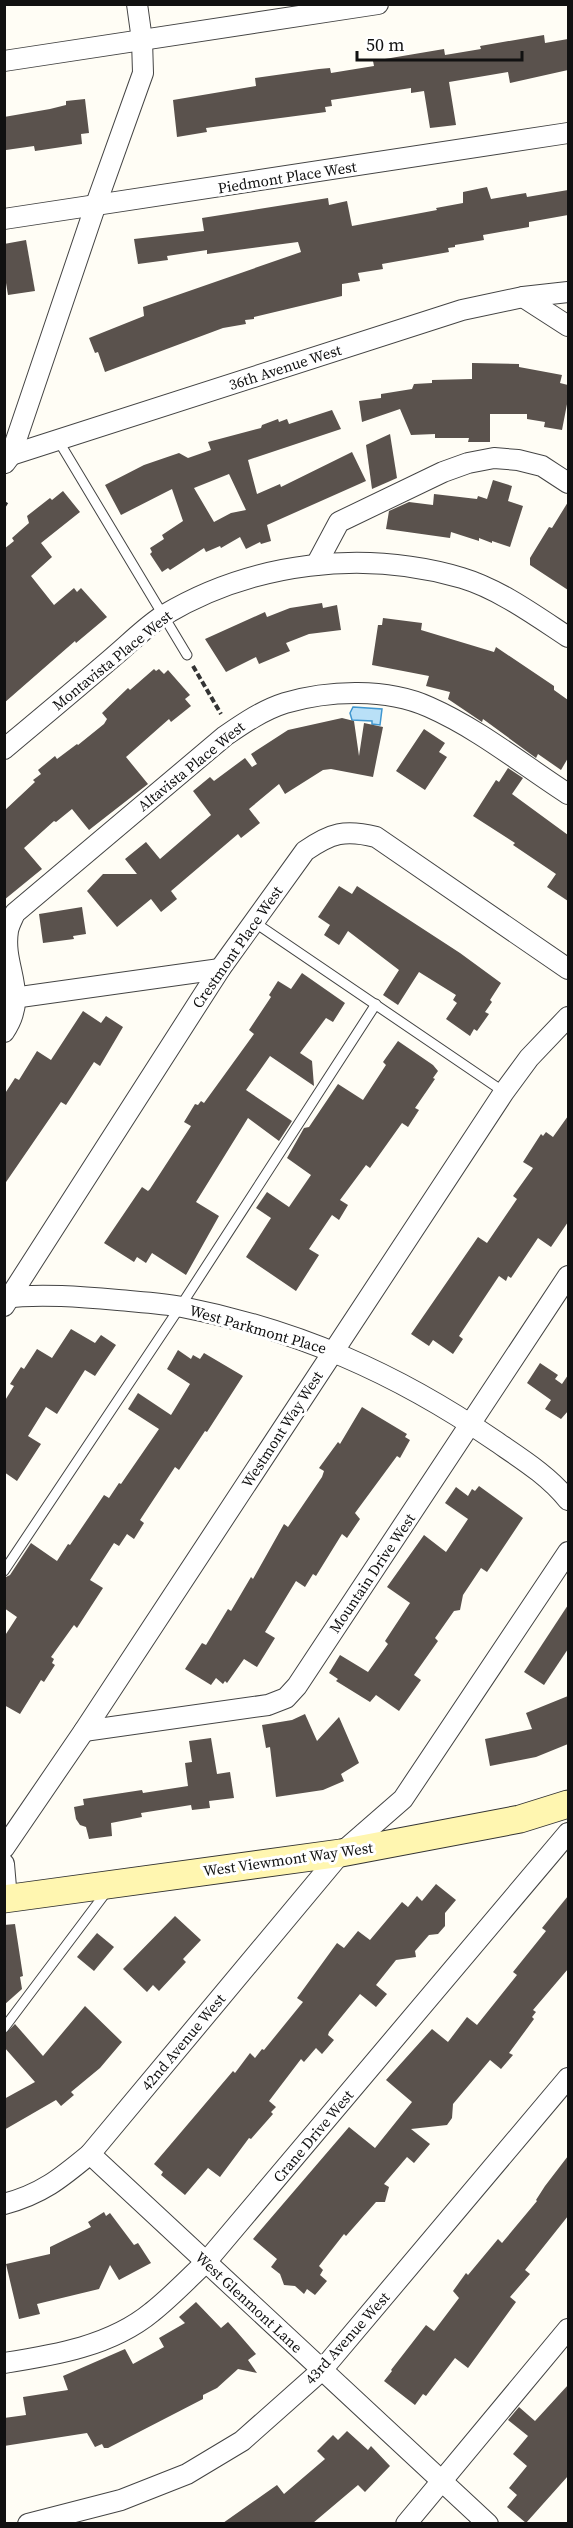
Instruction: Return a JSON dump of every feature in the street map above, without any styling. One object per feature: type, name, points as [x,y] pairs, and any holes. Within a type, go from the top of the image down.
[{"type":"street","points":[[7,457],[143,73],[142,40],[137,4]]},
{"type":"street","points":[[4,61],[378,4]]},
{"type":"street","name":"Piedmont Place West","points":[[4,219],[95,207],[568,133]]},
{"type":"street","name":"36th Avenue West","points":[[7,457],[462,310],[523,297],[568,292]]},
{"type":"street","points":[[523,297],[568,326]]},
{"type":"street","points":[[316,565],[339,522],[468,462],[494,458],[518,460],[542,466],[568,483]]},
{"type":"street","name":"Montavista Place West","points":[[4,749],[162,616],[222,587],[259,575],[350,561],[388,563],[463,578],[520,605],[568,637]]},
{"type":"street","name":"Altavista Place West","points":[[4,1032],[12,1021],[8,930],[15,913],[225,736],[254,716],[285,703],[316,697],[355,693],[402,698],[428,706],[463,724],[568,794]]},
{"type":"street","name":"Crestmont Place West","points":[[7,1300],[220,969],[305,851],[324,838],[339,833],[357,832],[376,837],[568,969]]},
{"type":"street","points":[[10,998],[220,969]]},
{"type":"street","name":"Westmont Way West","points":[[4,1848],[84,1731],[504,1092],[529,1058],[568,1017]]},
{"type":"street","name":"Mountain Drive West","points":[[84,1731],[268,1705],[286,1698],[297,1686],[568,1276]]},
{"type":"street","name":"West Parkmont Place","points":[[7,1300],[93,1298],[180,1307],[260,1327],[333,1351],[406,1384],[470,1424],[528,1464],[559,1489],[568,1500]]},
{"type":"street","name":"42nd Avenue West","points":[[4,2204],[30,2197],[53,2185],[90,2154],[341,1852],[403,1799],[568,1552]]},
{"type":"street","name":"West Viewmont Way West","points":[[6,1899],[341,1852],[520,1819],[568,1804]]},
{"type":"street","name":"Crane Drive West","points":[[4,2363],[82,2348],[113,2336],[150,2314],[206,2262],[568,1833]]},
{"type":"street","points":[[4,1863],[6,1899]]},
{"type":"street","name":"43rd Avenue West","points":[[28,2523],[121,2500],[187,2474],[242,2441],[322,2370],[568,2078]]},
{"type":"street","name":"West Glenmont Lane","points":[[90,2154],[488,2523]]},
{"type":"street","points":[[406,2523],[568,2329]]},
{"type":"lane","points":[[58,440],[187,655]]},
{"type":"lane","points":[[254,922],[504,1092]]},
{"type":"lane","points":[[4,1570],[180,1307],[376,1004]]},
{"type":"lane","points":[[4,2028],[112,1884]]},
{"type":"path","points":[[187,655],[218,706]]},
{"type":"water","points":[[353,707],[382,709],[380,725],[372,724],[372,721],[352,720],[350,713]]},
{"type":"building","points":[[544,35],[545,43],[568,39],[568,70],[510,83],[508,72],[449,82],[456,125],[430,128],[424,91],[411,93],[411,88],[331,100],[332,106],[325,107],[326,112],[206,128],[207,132],[177,137],[173,100],[256,86],[255,78],[330,68],[331,73],[374,66],[373,61],[444,49],[445,55],[481,49],[480,46]]},
{"type":"building","points":[[85,99],[89,133],[81,134],[82,144],[35,151],[34,146],[6,150],[4,117],[66,105],[66,101]]},
{"type":"building","points":[[487,187],[491,199],[526,193],[527,197],[568,190],[568,215],[529,222],[529,227],[483,235],[484,240],[455,245],[455,247],[448,248],[449,252],[382,264],[383,269],[358,273],[360,281],[342,284],[342,296],[254,317],[254,319],[245,320],[246,324],[223,328],[105,372],[98,352],[95,353],[89,338],[144,316],[143,307],[301,252],[298,242],[207,254],[207,250],[167,256],[168,260],[138,264],[134,239],[204,231],[202,218],[328,198],[329,205],[347,201],[352,226],[463,203],[463,192]]},
{"type":"building","points":[[26,240],[35,291],[8,295],[4,271],[4,244]]},
{"type":"building","points":[[472,363],[519,364],[519,367],[562,375],[560,383],[568,385],[568,399],[562,430],[544,427],[545,422],[527,419],[527,414],[490,414],[490,442],[468,442],[469,438],[435,438],[435,434],[411,435],[400,409],[362,422],[359,401],[381,398],[381,394],[412,389],[414,384],[432,383],[432,380],[472,379]]},
{"type":"building","points":[[332,410],[341,429],[248,460],[257,494],[280,484],[281,487],[352,452],[366,481],[267,525],[271,541],[261,544],[260,542],[246,549],[240,537],[221,548],[220,546],[206,552],[204,548],[170,570],[168,568],[162,572],[150,554],[152,552],[150,548],[164,539],[162,535],[183,521],[172,489],[121,515],[105,485],[144,465],[179,453],[188,458],[211,450],[208,442],[261,428],[262,425],[278,419],[279,422],[287,419],[289,424]],"holes":[[[229,474],[246,510],[231,513],[214,522],[194,488]]]},
{"type":"building","points":[[390,434],[397,478],[372,489],[366,445]]},
{"type":"building","points":[[493,480],[512,486],[508,501],[523,506],[510,547],[479,538],[479,541],[451,532],[450,538],[386,529],[389,511],[409,502],[433,505],[434,494],[477,499],[478,496],[487,499]]},
{"type":"building","points":[[63,491],[80,512],[41,543],[52,557],[31,576],[54,605],[74,588],[77,592],[81,588],[107,617],[76,643],[75,641],[4,703],[4,549],[14,541],[12,538],[29,523],[27,516]]},
{"type":"building","points":[[568,502],[568,590],[530,565],[530,558]]},
{"type":"building","points":[[322,603],[323,608],[337,605],[341,630],[309,634],[286,643],[290,651],[259,664],[256,657],[226,672],[205,639],[265,612],[267,617],[290,608]]},
{"type":"building","points":[[383,618],[422,623],[421,630],[494,652],[496,647],[554,686],[554,690],[568,700],[568,758],[561,770],[538,754],[536,758],[483,719],[482,722],[448,699],[450,692],[426,686],[429,676],[372,665],[378,625],[382,625]]},
{"type":"building","points":[[154,669],[156,671],[159,669],[164,674],[168,670],[190,695],[185,699],[191,706],[171,722],[169,719],[126,757],[148,784],[89,830],[72,809],[56,822],[54,821],[24,848],[42,869],[4,900],[4,811],[35,782],[33,780],[41,774],[38,770],[55,756],[57,759],[78,745],[104,724],[107,719],[102,713],[128,688],[130,690]]},
{"type":"building","points":[[342,718],[354,721],[359,756],[364,723],[383,727],[373,777],[331,769],[323,770],[285,794],[279,784],[249,809],[260,823],[241,838],[238,834],[171,891],[177,899],[161,912],[151,899],[117,927],[87,891],[103,874],[137,874],[125,859],[146,842],[160,859],[211,815],[193,791],[210,777],[214,781],[245,758],[252,767],[257,764],[251,754],[288,730]]},
{"type":"building","points":[[424,729],[445,743],[439,752],[447,757],[425,790],[396,771]]},
{"type":"building","points":[[508,768],[523,778],[512,794],[568,835],[568,901],[547,887],[556,874],[513,845],[515,843],[473,816],[496,780],[499,782]]},
{"type":"building","points":[[339,886],[352,894],[357,886],[460,953],[501,983],[485,1012],[489,1014],[477,1031],[474,1029],[470,1036],[446,1019],[457,1003],[453,1000],[456,995],[419,972],[398,1005],[383,995],[399,970],[348,931],[339,945],[324,935],[330,925],[318,917]]},
{"type":"building","points":[[82,907],[86,934],[73,936],[74,939],[43,943],[39,914]]},
{"type":"building","points":[[302,973],[345,1003],[333,1022],[326,1018],[300,1053],[312,1061],[314,1086],[270,1056],[246,1090],[292,1121],[279,1141],[248,1118],[196,1202],[219,1216],[186,1275],[152,1253],[146,1263],[137,1257],[134,1262],[104,1243],[142,1187],[148,1191],[150,1189],[191,1126],[184,1122],[195,1104],[198,1105],[201,1101],[204,1103],[254,1034],[249,1030],[271,997],[269,995],[278,981],[291,989]]},
{"type":"building","points":[[83,1011],[101,1023],[106,1016],[123,1027],[100,1066],[94,1062],[66,1105],[61,1102],[4,1185],[4,1095],[15,1078],[19,1080],[37,1051],[51,1060]]},
{"type":"building","points":[[398,1041],[433,1065],[438,1071],[433,1078],[435,1079],[415,1108],[419,1110],[408,1127],[402,1123],[370,1168],[366,1165],[340,1200],[348,1205],[339,1220],[332,1215],[309,1249],[319,1255],[296,1291],[246,1257],[271,1218],[256,1208],[267,1192],[289,1207],[311,1175],[287,1158],[304,1128],[309,1127],[338,1084],[363,1100],[386,1065],[383,1062]]},
{"type":"building","points":[[568,1116],[568,1222],[551,1247],[538,1238],[511,1278],[508,1276],[506,1281],[499,1276],[459,1336],[463,1339],[453,1354],[433,1340],[429,1346],[411,1334],[478,1237],[487,1243],[517,1199],[513,1196],[533,1168],[523,1162],[541,1134],[543,1136],[546,1132],[553,1137]]},
{"type":"building","points":[[71,1329],[95,1343],[101,1335],[116,1345],[95,1376],[85,1370],[57,1414],[46,1407],[28,1436],[41,1444],[17,1481],[4,1472],[4,1402],[14,1386],[10,1384],[21,1367],[24,1369],[37,1349],[52,1358]]},
{"type":"building","points":[[178,1350],[191,1359],[193,1355],[200,1359],[204,1353],[243,1376],[179,1470],[175,1467],[140,1520],[144,1523],[134,1539],[127,1534],[119,1546],[114,1543],[90,1580],[103,1588],[77,1628],[74,1625],[51,1657],[55,1665],[44,1682],[41,1680],[20,1714],[4,1705],[4,1637],[17,1617],[4,1608],[4,1578],[10,1575],[31,1543],[57,1561],[104,1495],[109,1498],[119,1483],[121,1484],[159,1429],[128,1409],[138,1393],[171,1415],[190,1384],[167,1369]]},
{"type":"building","points":[[540,1363],[558,1375],[555,1379],[562,1384],[568,1375],[568,1411],[561,1419],[545,1409],[551,1400],[527,1383]]},
{"type":"building","points":[[362,1407],[407,1434],[405,1437],[410,1440],[400,1458],[397,1456],[355,1513],[360,1519],[347,1538],[342,1534],[316,1576],[313,1574],[305,1587],[296,1581],[265,1632],[275,1638],[257,1667],[244,1659],[227,1683],[225,1681],[223,1684],[216,1678],[211,1685],[185,1669],[202,1643],[206,1645],[228,1609],[231,1611],[251,1577],[253,1579],[284,1524],[288,1527],[322,1477],[324,1471],[319,1468],[338,1442],[340,1444]]},
{"type":"building","points":[[479,1486],[523,1518],[487,1572],[481,1568],[463,1595],[460,1610],[454,1611],[435,1638],[438,1641],[414,1675],[421,1680],[399,1711],[376,1695],[370,1702],[336,1681],[338,1679],[329,1673],[340,1655],[368,1672],[388,1644],[385,1641],[410,1603],[387,1587],[424,1535],[446,1552],[468,1519],[445,1503],[456,1487],[468,1496],[472,1489],[475,1491]]},
{"type":"building","points":[[568,1605],[568,1649],[544,1685],[524,1672]]},
{"type":"building","points":[[568,1696],[568,1744],[536,1757],[490,1766],[485,1739],[532,1729],[526,1713]]},
{"type":"building","points":[[305,1714],[317,1741],[339,1717],[359,1763],[341,1774],[344,1781],[323,1790],[276,1797],[270,1747],[266,1748],[262,1725],[292,1720]]},
{"type":"building","points":[[211,1738],[217,1774],[230,1772],[234,1798],[209,1801],[210,1808],[192,1810],[191,1805],[141,1813],[142,1817],[111,1823],[112,1836],[89,1839],[86,1827],[80,1825],[76,1819],[74,1807],[84,1805],[83,1799],[188,1786],[185,1763],[192,1762],[189,1741]]},
{"type":"building","points":[[436,1884],[456,1900],[445,1913],[445,1926],[438,1934],[429,1935],[415,1951],[416,1957],[396,1960],[376,1985],[387,1994],[376,2007],[360,1994],[329,2032],[328,2035],[334,2040],[322,2054],[316,2048],[304,2062],[301,2059],[269,2101],[276,2107],[271,2112],[273,2114],[251,2139],[249,2138],[220,2177],[208,2168],[185,2195],[161,2175],[163,2172],[154,2164],[250,2053],[255,2058],[262,2049],[264,2050],[303,2002],[297,1998],[337,1943],[344,1948],[358,1931],[370,1940],[402,1902],[408,1907],[417,1896],[422,1901]]},
{"type":"building","points":[[568,1896],[568,1969],[533,2010],[536,2012],[532,2017],[534,2019],[509,2053],[513,2055],[501,2069],[490,2060],[453,2104],[452,2118],[447,2125],[411,2129],[430,2144],[414,2163],[407,2157],[384,2184],[389,2187],[385,2202],[376,2202],[346,2236],[344,2234],[319,2266],[323,2270],[320,2275],[327,2281],[315,2295],[307,2289],[304,2294],[295,2286],[284,2285],[280,2274],[271,2267],[277,2259],[253,2239],[349,2127],[375,2148],[412,2102],[386,2080],[432,2029],[448,2042],[467,2017],[477,2025],[517,1975],[513,1972],[546,1931],[542,1928]]},
{"type":"building","points":[[175,1916],[201,1940],[183,1959],[186,1962],[159,1991],[153,1985],[147,1992],[123,1969]]},
{"type":"building","points":[[15,1924],[23,1976],[20,1977],[22,1989],[4,2005],[4,1925]]},
{"type":"building","points":[[97,1933],[114,1947],[94,1971],[77,1957]]},
{"type":"building","points":[[85,2006],[122,2042],[100,2068],[71,2092],[74,2095],[61,2106],[56,2100],[4,2130],[4,2099],[35,2082],[4,2047],[4,2035],[15,2024],[43,2056]]},
{"type":"building","points":[[568,2156],[568,2216],[525,2270],[530,2274],[510,2297],[516,2302],[468,2368],[455,2358],[426,2396],[423,2394],[415,2405],[384,2381],[426,2325],[434,2331],[459,2298],[453,2291],[466,2273],[468,2275],[498,2239],[502,2243],[537,2201],[545,2186]]},
{"type":"building","points":[[104,2212],[106,2216],[110,2213],[134,2245],[138,2243],[151,2263],[119,2280],[110,2265],[99,2289],[37,2304],[40,2314],[19,2319],[6,2264],[50,2254],[50,2247],[91,2227],[88,2222]]},
{"type":"building","points":[[196,2302],[221,2328],[228,2322],[256,2354],[248,2360],[257,2373],[238,2369],[217,2388],[203,2395],[203,2399],[108,2448],[104,2448],[102,2444],[95,2447],[87,2433],[4,2446],[4,2418],[26,2415],[23,2397],[68,2390],[63,2376],[125,2349],[133,2364],[164,2347],[159,2338],[185,2323],[179,2317]]},
{"type":"building","points":[[568,2385],[568,2476],[526,2523],[507,2507],[517,2495],[509,2488],[527,2466],[513,2454],[528,2436],[508,2420],[519,2407],[535,2421]]},
{"type":"building","points":[[347,2431],[368,2450],[371,2446],[390,2466],[365,2492],[358,2485],[313,2523],[223,2523],[277,2485],[284,2494],[325,2459],[317,2451],[333,2435],[338,2440]]}]
